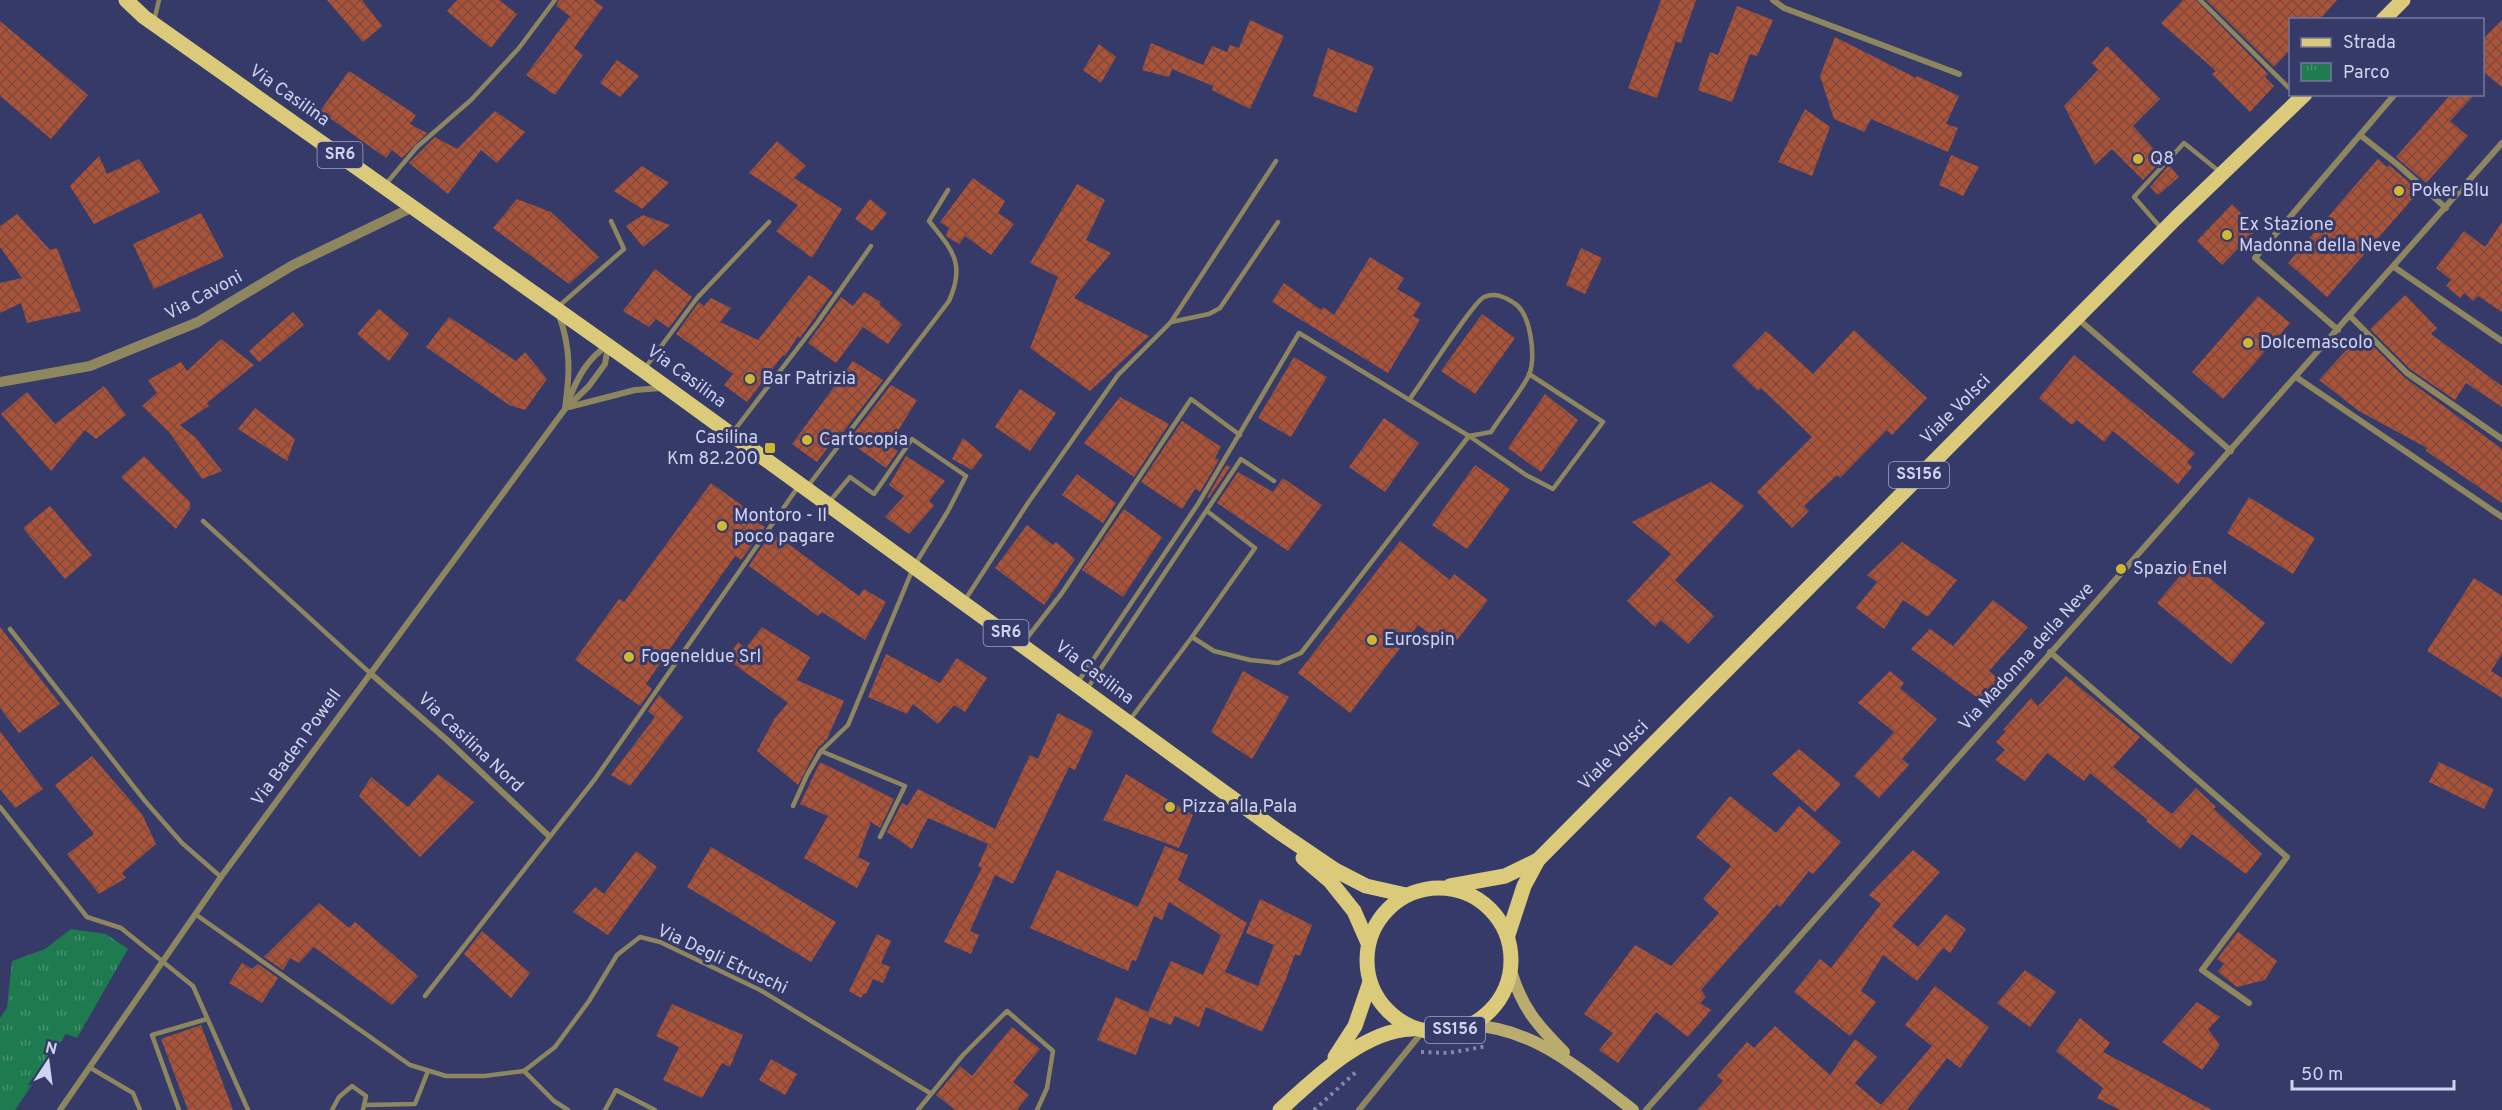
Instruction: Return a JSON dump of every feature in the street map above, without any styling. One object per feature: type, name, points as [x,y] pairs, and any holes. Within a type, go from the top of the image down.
[{"type":"main road","name":"Via Casilina","points":[[126,0],[154,24],[668,388],[1279,832],[1335,870],[1366,886],[1406,895]]},
{"type":"main road","points":[[2385,18],[2403,0]]},
{"type":"main road","name":"Viale Volsci","points":[[1508,935],[1524,886],[1538,860],[2163,230],[2222,174],[2296,96]]},
{"type":"main road","name":"Via Casilina","points":[[1279,832],[1300,856],[1330,881],[1354,911],[1368,943]]},
{"type":"main road","name":"Viale Volsci","points":[[1440,887],[1505,876],[1538,860]]},
{"type":"main road","name":"SS156","points":[[1280,1110],[1352,1050],[1383,1033],[1395,1029],[1448,1032],[1472,1025],[1490,1012],[1504,993],[1511,971],[1512,953],[1508,935],[1494,913],[1474,896],[1458,890],[1440,887],[1423,889],[1406,895],[1389,907],[1376,923],[1368,943],[1366,963],[1370,982],[1381,1004],[1400,1021],[1420,1030]]},
{"type":"main road","points":[[1511,971],[1519,996],[1537,1024],[1582,1071]]},
{"type":"main road","name":"SS156","points":[[1323,1074],[1355,1026],[1370,982]]},
{"type":"main road","points":[[1472,1025],[1495,1026],[1546,1047],[1633,1110]]},
{"type":"street","points":[[1773,0],[1784,8],[1959,74]]},
{"type":"street","points":[[2338,330],[2255,258],[2393,96]]},
{"type":"street","points":[[2360,135],[2446,208]]},
{"type":"street","name":"Via Madonna della Neve","points":[[1646,1110],[2502,143]]},
{"type":"street","name":"Via Cavoni","points":[[0,382],[90,366],[198,322],[293,265],[412,207]]},
{"type":"street","points":[[2394,267],[2502,341]]},
{"type":"street","name":"Via Baden Powell","points":[[556,308],[568,339],[569,374],[565,409]]},
{"type":"street","points":[[2350,316],[2407,373],[2502,439]]},
{"type":"street","points":[[2077,317],[2231,451]]},
{"type":"street","name":"Via Baden Powell","points":[[565,409],[578,378],[593,355],[608,345]]},
{"type":"street","name":"Via Baden Powell","points":[[60,1110],[221,877],[565,409],[589,387],[606,364],[608,345]]},
{"type":"street","points":[[2296,377],[2502,517]]},
{"type":"street","points":[[565,409],[602,397],[635,390],[668,388]]},
{"type":"street","points":[[2050,652],[2287,857],[2202,970],[2249,1003]]},
{"type":"street","name":"Via Casilina Nord","points":[[370,674],[447,740],[549,836]]},
{"type":"street","points":[[1359,1110],[1408,1050],[1420,1030]]},
{"type":"lane","points":[[154,24],[159,0]]},
{"type":"lane","points":[[384,186],[417,147],[471,100],[519,48],[555,0]]},
{"type":"lane","points":[[2200,0],[2289,85]]},
{"type":"lane","points":[[2163,230],[2134,197],[2184,143],[2222,174]]},
{"type":"lane","points":[[964,603],[1028,503],[1118,375],[1171,322],[1276,161]]},
{"type":"lane","points":[[425,996],[595,779],[803,486],[949,301],[956,278],[956,259],[953,250],[929,221],[948,190]]},
{"type":"lane","points":[[556,308],[624,249],[611,221]]},
{"type":"lane","points":[[644,371],[697,298],[769,222]]},
{"type":"lane","points":[[1171,322],[1209,314],[1220,308],[1278,222]]},
{"type":"lane","points":[[732,434],[817,323],[871,246]]},
{"type":"lane","points":[[1192,638],[1214,651],[1250,660],[1278,663],[1301,653],[1469,436],[1491,432],[1529,374],[1531,346],[1529,323],[1521,307],[1496,294],[1483,297],[1468,314],[1409,400]]},
{"type":"lane","points":[[1081,688],[1198,504],[1299,333],[1469,436],[1526,475],[1553,489],[1603,422],[1529,374]]},
{"type":"lane","points":[[1022,644],[1062,593],[1191,399],[1240,435]]},
{"type":"lane","points":[[794,806],[807,775],[821,751],[848,725],[914,566],[948,511],[966,476],[912,439],[874,494],[850,477],[828,504]]},
{"type":"lane","points":[[1081,688],[1241,459],[1274,481]]},
{"type":"lane","points":[[1128,723],[1192,638],[1255,548],[1206,511]]},
{"type":"lane","points":[[203,521],[370,674]]},
{"type":"lane","points":[[10,628],[145,801],[182,843],[221,877]]},
{"type":"lane","points":[[821,751],[905,786],[880,837]]},
{"type":"lane","points":[[0,807],[87,917],[121,928],[193,986],[248,1110]]},
{"type":"lane","points":[[195,914],[410,1065],[447,1076],[484,1076],[524,1071],[554,1101],[568,1110]]},
{"type":"lane","name":"Via Degli Etruschi","points":[[524,1071],[555,1047],[589,1001],[617,955],[640,937],[660,942],[760,990],[930,1094]]},
{"type":"lane","points":[[918,1110],[963,1054],[1007,1011],[1053,1051],[1047,1088],[1037,1110]]},
{"type":"lane","points":[[179,1110],[152,1035],[207,1018]]},
{"type":"lane","points":[[89,1067],[133,1093],[140,1110]]},
{"type":"lane","points":[[332,1110],[339,1097],[352,1086],[366,1096],[364,1108],[415,1104],[428,1071]]},
{"type":"lane","points":[[605,1110],[616,1090],[655,1110]]},
{"type":"path","points":[[1408,1050],[1440,1054],[1485,1046],[1495,1047]]},
{"type":"path","points":[[1314,1110],[1359,1069]]},
{"type":"green space","points":[[71,929],[106,934],[128,949],[77,1038],[66,1034],[15,1110],[0,1110],[0,1018],[7,1008],[12,961],[45,949]]},
{"type":"building","points":[[327,0],[362,0],[382,26],[363,42]]},
{"type":"building","points":[[457,0],[499,0],[517,14],[491,48],[447,11]]},
{"type":"building","points":[[559,0],[593,0],[603,7],[574,48],[583,55],[555,95],[526,75],[570,16],[556,6]]},
{"type":"building","points":[[1661,0],[1696,0],[1681,43],[1676,41],[1657,98],[1628,88]]},
{"type":"building","points":[[2183,0],[2196,0],[2268,74],[2265,77],[2274,86],[2250,112],[2212,74],[2216,71],[2161,23]]},
{"type":"building","points":[[2206,0],[2337,0],[2321,18],[2289,18],[2289,51],[2274,67]]},
{"type":"building","points":[[1737,6],[1773,20],[1757,56],[1750,54],[1732,102],[1698,90],[1710,52],[1718,55]]},
{"type":"building","points":[[1250,20],[1284,36],[1250,109],[1212,90],[1213,86],[1172,69],[1169,77],[1142,70],[1151,43],[1203,65],[1212,46],[1227,52],[1230,45],[1239,48]]},
{"type":"building","points":[[2502,20],[2502,87],[2484,73],[2484,38]]},
{"type":"building","points":[[0,21],[88,95],[51,139],[0,96]]},
{"type":"building","points":[[1835,37],[1916,78],[1917,76],[1959,96],[1946,124],[1958,128],[1948,152],[1871,119],[1864,132],[1834,119],[1820,76]]},
{"type":"building","points":[[1099,44],[1116,57],[1101,83],[1083,70]]},
{"type":"building","points":[[2107,46],[2160,99],[2133,126],[2163,159],[2143,180],[2112,149],[2095,165],[2064,106],[2098,70],[2092,63]]},
{"type":"building","points":[[1328,48],[1374,67],[1356,113],[1313,96]]},
{"type":"building","points":[[617,60],[639,76],[620,97],[600,83]]},
{"type":"building","points":[[349,71],[416,115],[410,124],[427,133],[402,158],[392,150],[386,158],[320,111]]},
{"type":"building","points":[[2449,96],[2473,96],[2450,121],[2468,136],[2426,183],[2396,157]]},
{"type":"building","points":[[1805,109],[1830,127],[1812,176],[1778,162]]},
{"type":"building","points":[[495,111],[525,132],[497,163],[481,150],[448,194],[409,163],[435,137],[457,149]]},
{"type":"building","points":[[777,141],[806,166],[794,178],[842,209],[812,258],[776,231],[798,205],[749,173]]},
{"type":"building","points":[[1951,155],[1979,167],[1963,196],[1939,185]]},
{"type":"building","points":[[99,156],[107,174],[139,159],[160,192],[94,224],[70,186]]},
{"type":"building","points":[[2378,159],[2387,167],[2389,165],[2419,191],[2327,297],[2288,263]]},
{"type":"building","points":[[2169,165],[2179,177],[2158,195],[2150,187]]},
{"type":"building","points":[[642,166],[669,183],[642,209],[614,191]]},
{"type":"building","points":[[973,178],[1005,201],[998,213],[1014,224],[991,255],[965,236],[959,244],[946,236],[949,228],[940,222]]},
{"type":"building","points":[[1077,184],[1105,200],[1086,240],[1111,253],[1074,298],[1149,336],[1090,391],[1030,348],[1058,277],[1030,263]]},
{"type":"building","points":[[517,199],[551,212],[599,257],[569,284],[493,228]]},
{"type":"building","points":[[870,199],[887,213],[872,231],[855,219]]},
{"type":"building","name":"Ex Stazione Madonna della Neve","points":[[2232,204],[2257,229],[2222,265],[2197,241]]},
{"type":"building","points":[[201,213],[224,257],[154,289],[133,244]]},
{"type":"building","points":[[17,214],[50,250],[57,248],[81,311],[27,323],[21,303],[0,313],[0,283],[22,278],[0,247],[0,226]]},
{"type":"building","points":[[643,215],[670,225],[643,247],[626,226]]},
{"type":"building","points":[[2502,222],[2502,312],[2478,296],[2473,301],[2464,293],[2460,298],[2446,286],[2451,280],[2436,268],[2464,231],[2485,247]]},
{"type":"building","points":[[1581,248],[1602,258],[1585,294],[1566,285]]},
{"type":"building","points":[[1370,257],[1404,278],[1397,289],[1421,303],[1413,316],[1420,320],[1388,373],[1272,302],[1284,283],[1321,310],[1323,307],[1334,315]]},
{"type":"building","points":[[655,269],[692,297],[669,328],[656,319],[649,327],[623,311]]},
{"type":"building","points":[[809,275],[833,292],[800,338],[798,336],[785,356],[783,355],[747,402],[724,385],[733,374],[676,334],[699,302],[704,306],[711,298],[731,308],[720,322],[758,340]]},
{"type":"building","points":[[864,292],[881,302],[879,304],[902,324],[888,344],[863,327],[836,363],[808,343],[841,297],[853,306]]},
{"type":"building","points":[[2405,295],[2437,328],[2431,334],[2502,386],[2502,407],[2466,383],[2455,400],[2410,369],[2370,329]]},
{"type":"building","points":[[2258,296],[2290,323],[2223,399],[2192,372]]},
{"type":"building","points":[[379,309],[409,334],[389,361],[357,334]]},
{"type":"building","points":[[293,312],[304,325],[259,362],[249,351]]},
{"type":"building","points":[[1482,314],[1515,338],[1475,394],[1441,371]]},
{"type":"building","points":[[449,317],[516,361],[525,352],[547,379],[525,410],[509,405],[426,347]]},
{"type":"building","points":[[1854,330],[1927,398],[1892,435],[1887,430],[1840,478],[1837,475],[1804,506],[1809,511],[1792,528],[1757,492],[1812,437],[1761,388],[1758,391],[1732,366],[1766,331],[1813,374]]},
{"type":"building","points":[[2363,336],[2404,377],[2502,449],[2502,503],[2426,451],[2427,448],[2359,411],[2319,380],[2357,338],[2359,340]]},
{"type":"building","points":[[221,339],[254,365],[207,403],[209,406],[180,425],[196,438],[222,471],[202,479],[169,432],[142,406],[157,393],[148,380],[181,362],[187,371]]},
{"type":"building","points":[[2074,355],[2195,453],[2187,462],[2192,467],[2178,484],[2113,431],[2104,442],[2077,420],[2072,425],[2039,398]]},
{"type":"building","points":[[1294,357],[1327,377],[1291,437],[1258,418]]},
{"type":"building","points":[[853,361],[883,380],[817,462],[792,444]]},
{"type":"building","points":[[891,385],[917,400],[889,445],[898,451],[886,468],[848,441]]},
{"type":"building","points":[[104,386],[126,415],[96,439],[85,430],[51,471],[1,414],[27,392],[55,424]]},
{"type":"building","points":[[1020,389],[1056,413],[1030,451],[995,427]]},
{"type":"building","points":[[1545,394],[1578,420],[1541,472],[1508,448]]},
{"type":"building","points":[[1120,397],[1169,424],[1134,477],[1084,443]]},
{"type":"building","points":[[255,408],[295,439],[287,461],[238,429]]},
{"type":"building","points":[[1384,418],[1419,443],[1385,492],[1349,467]]},
{"type":"building","points":[[1182,421],[1221,447],[1215,458],[1219,460],[1200,492],[1195,489],[1182,509],[1141,482]]},
{"type":"building","points":[[963,438],[983,455],[972,470],[952,459]]},
{"type":"building","points":[[144,456],[190,502],[190,508],[176,529],[121,477]]},
{"type":"building","points":[[906,456],[945,481],[929,501],[934,506],[909,534],[885,517],[904,496],[889,485]]},
{"type":"building","points":[[1226,465],[1230,467],[1209,498],[1207,497]]},
{"type":"building","points":[[1475,465],[1510,489],[1467,549],[1432,525]]},
{"type":"building","points":[[1238,472],[1273,492],[1283,478],[1322,505],[1288,551],[1217,503]]},
{"type":"building","points":[[1077,474],[1116,503],[1103,523],[1062,495]]},
{"type":"building","points":[[1711,482],[1744,506],[1675,580],[1714,616],[1688,644],[1661,620],[1655,627],[1627,601],[1671,554],[1632,522]]},
{"type":"building","points":[[711,483],[761,519],[758,523],[765,527],[741,560],[735,556],[676,640],[646,684],[652,689],[640,706],[575,660],[619,599],[624,602]]},
{"type":"building","points":[[2249,497],[2315,538],[2293,574],[2227,533]]},
{"type":"building","points":[[50,506],[92,555],[65,579],[23,528]]},
{"type":"building","points":[[1124,509],[1162,537],[1123,597],[1082,570]]},
{"type":"building","points":[[1027,525],[1053,545],[1056,542],[1075,559],[1044,605],[995,568]]},
{"type":"building","points":[[772,532],[859,596],[864,589],[886,602],[865,640],[822,612],[818,616],[749,566]]},
{"type":"building","points":[[1400,541],[1450,580],[1454,574],[1488,600],[1450,649],[1418,625],[1350,713],[1298,673]]},
{"type":"building","points":[[1902,542],[1957,580],[1928,617],[1903,600],[1884,629],[1856,608],[1877,582],[1867,575]]},
{"type":"building","points":[[2191,563],[2265,623],[2231,664],[2157,603]]},
{"type":"building","points":[[2474,578],[2502,596],[2502,654],[2491,671],[2502,678],[2502,698],[2427,651]]},
{"type":"building","points":[[1993,600],[2028,627],[1989,671],[2001,681],[1982,701],[1911,649],[1930,629],[1953,646]]},
{"type":"building","points":[[0,627],[60,704],[19,733],[0,708]]},
{"type":"building","points":[[762,627],[810,657],[797,680],[844,701],[827,739],[817,749],[798,785],[757,751],[775,718],[788,703],[727,659],[738,642],[746,648]]},
{"type":"building","points":[[886,654],[940,683],[957,658],[987,678],[965,712],[954,705],[938,724],[913,704],[907,714],[868,697]]},
{"type":"building","points":[[1243,671],[1289,697],[1252,759],[1211,732]]},
{"type":"building","points":[[1890,671],[1904,683],[1900,688],[1937,719],[1902,759],[1909,765],[1879,798],[1854,776],[1894,732],[1858,703]]},
{"type":"building","points":[[2066,676],[2140,737],[2113,767],[2172,814],[2196,788],[2216,807],[2214,809],[2262,854],[2246,874],[2192,834],[2180,849],[2090,773],[2084,781],[2047,753],[2025,781],[1995,760],[2005,750],[1996,742],[2006,731],[2003,730],[2031,698],[2038,706]]},
{"type":"building","points":[[659,695],[683,717],[630,786],[611,775],[655,717],[648,711]]},
{"type":"building","points":[[1058,713],[1093,731],[1075,770],[1069,767],[1013,884],[995,875],[970,931],[979,935],[971,954],[944,942],[982,868],[978,866],[988,844],[928,818],[912,849],[887,832],[902,803],[907,806],[918,789],[995,829],[1030,755],[1038,759]]},
{"type":"building","points":[[0,731],[43,789],[15,808],[0,789]]},
{"type":"building","points":[[1799,749],[1841,784],[1815,812],[1772,774]]},
{"type":"building","points":[[92,756],[142,814],[156,844],[122,873],[126,878],[99,894],[67,854],[94,834],[55,785]]},
{"type":"building","points":[[820,762],[894,799],[880,828],[871,822],[858,857],[870,863],[857,888],[804,858],[828,816],[800,804]]},
{"type":"building","points":[[2439,762],[2494,789],[2484,809],[2429,782]]},
{"type":"building","points":[[438,774],[474,802],[420,857],[359,796],[371,777],[408,807]]},
{"type":"building","points":[[1126,774],[1193,815],[1179,848],[1103,820]]},
{"type":"building","points":[[1730,796],[1776,833],[1799,806],[1841,842],[1813,874],[1809,871],[1780,907],[1777,904],[1701,990],[1706,997],[1700,1003],[1711,1010],[1688,1037],[1656,1012],[1618,1063],[1599,1050],[1613,1033],[1584,1014],[1635,945],[1671,966],[1719,913],[1703,899],[1731,866],[1696,837]]},
{"type":"building","points":[[1165,846],[1188,855],[1178,880],[1247,923],[1225,972],[1258,986],[1274,945],[1246,933],[1260,899],[1312,925],[1300,956],[1295,954],[1262,1032],[1206,1007],[1199,1027],[1175,1016],[1171,1025],[1150,1017],[1136,1055],[1097,1040],[1116,997],[1148,1012],[1171,961],[1203,975],[1221,935],[1169,902],[1162,920],[1154,916],[1136,961],[1132,960],[1128,971],[1030,928],[1057,870],[1138,907]]},
{"type":"building","points":[[711,847],[836,922],[811,962],[687,887]]},
{"type":"building","points":[[1913,850],[1940,872],[1892,926],[1918,947],[1946,914],[1966,929],[1950,953],[1943,948],[1917,981],[1883,955],[1861,991],[1876,1002],[1850,1036],[1794,992],[1820,959],[1831,968],[1881,904],[1869,895]]},
{"type":"building","points":[[636,851],[657,867],[608,935],[573,912],[595,887],[604,894]]},
{"type":"building","points":[[319,903],[349,928],[355,922],[418,976],[392,1005],[314,947],[299,963],[290,958],[283,970],[264,957]]},
{"type":"building","points":[[482,931],[530,973],[511,998],[464,954]]},
{"type":"building","points":[[2238,932],[2277,961],[2265,980],[2237,987],[2218,972],[2224,964],[2217,959]]},
{"type":"building","points":[[877,934],[891,941],[881,963],[890,967],[883,983],[873,979],[866,994],[864,993],[861,998],[849,991]]},
{"type":"building","points":[[242,963],[252,969],[258,964],[278,978],[262,1003],[229,983]]},
{"type":"building","points":[[2025,970],[2056,992],[2030,1027],[1997,1003]]},
{"type":"building","points":[[1935,986],[1989,1027],[1960,1068],[1947,1058],[1907,1110],[1697,1110],[1723,1081],[1717,1076],[1747,1042],[1754,1048],[1775,1026],[1830,1075],[1855,1039],[1877,1057],[1855,1083],[1881,1105],[1932,1046],[1905,1025]]},
{"type":"building","points":[[2197,1002],[2220,1017],[2208,1029],[2220,1045],[2202,1070],[2162,1042]]},
{"type":"building","points":[[672,1004],[743,1035],[730,1067],[722,1063],[702,1098],[663,1080],[679,1047],[656,1036]]},
{"type":"building","points":[[2080,1018],[2110,1043],[2103,1052],[2212,1110],[2120,1110],[2097,1098],[2103,1088],[2056,1051]]},
{"type":"building","points":[[201,1025],[233,1110],[188,1110],[161,1039]]},
{"type":"building","points":[[1012,1027],[1040,1049],[1013,1082],[1029,1095],[1017,1110],[955,1110],[936,1095],[960,1066],[972,1076]]},
{"type":"building","points":[[771,1059],[797,1074],[785,1095],[759,1080]]},
{"type":"place","name":"Q8","points":[[2138,159]]},
{"type":"place","name":"Poker Blu","points":[[2399,191]]},
{"type":"place","name":"Ex Stazione Madonna della Neve","points":[[2227,235]]},
{"type":"place","name":"Dolcemascolo","points":[[2248,343]]},
{"type":"place","name":"Bar Patrizia","points":[[750,379]]},
{"type":"place","name":"Cartocopia","points":[[807,440]]},
{"type":"place","name":"Casilina Km 82.200","points":[[770,448]]},
{"type":"place","name":"Montoro - Il poco pagare","points":[[722,526]]},
{"type":"place","name":"Spazio Enel","points":[[2121,569]]},
{"type":"place","name":"Eurospin","points":[[1372,640]]},
{"type":"place","name":"Fogeneldue Srl","points":[[629,657]]},
{"type":"place","name":"Pizza alla Pala","points":[[1170,807]]}]
